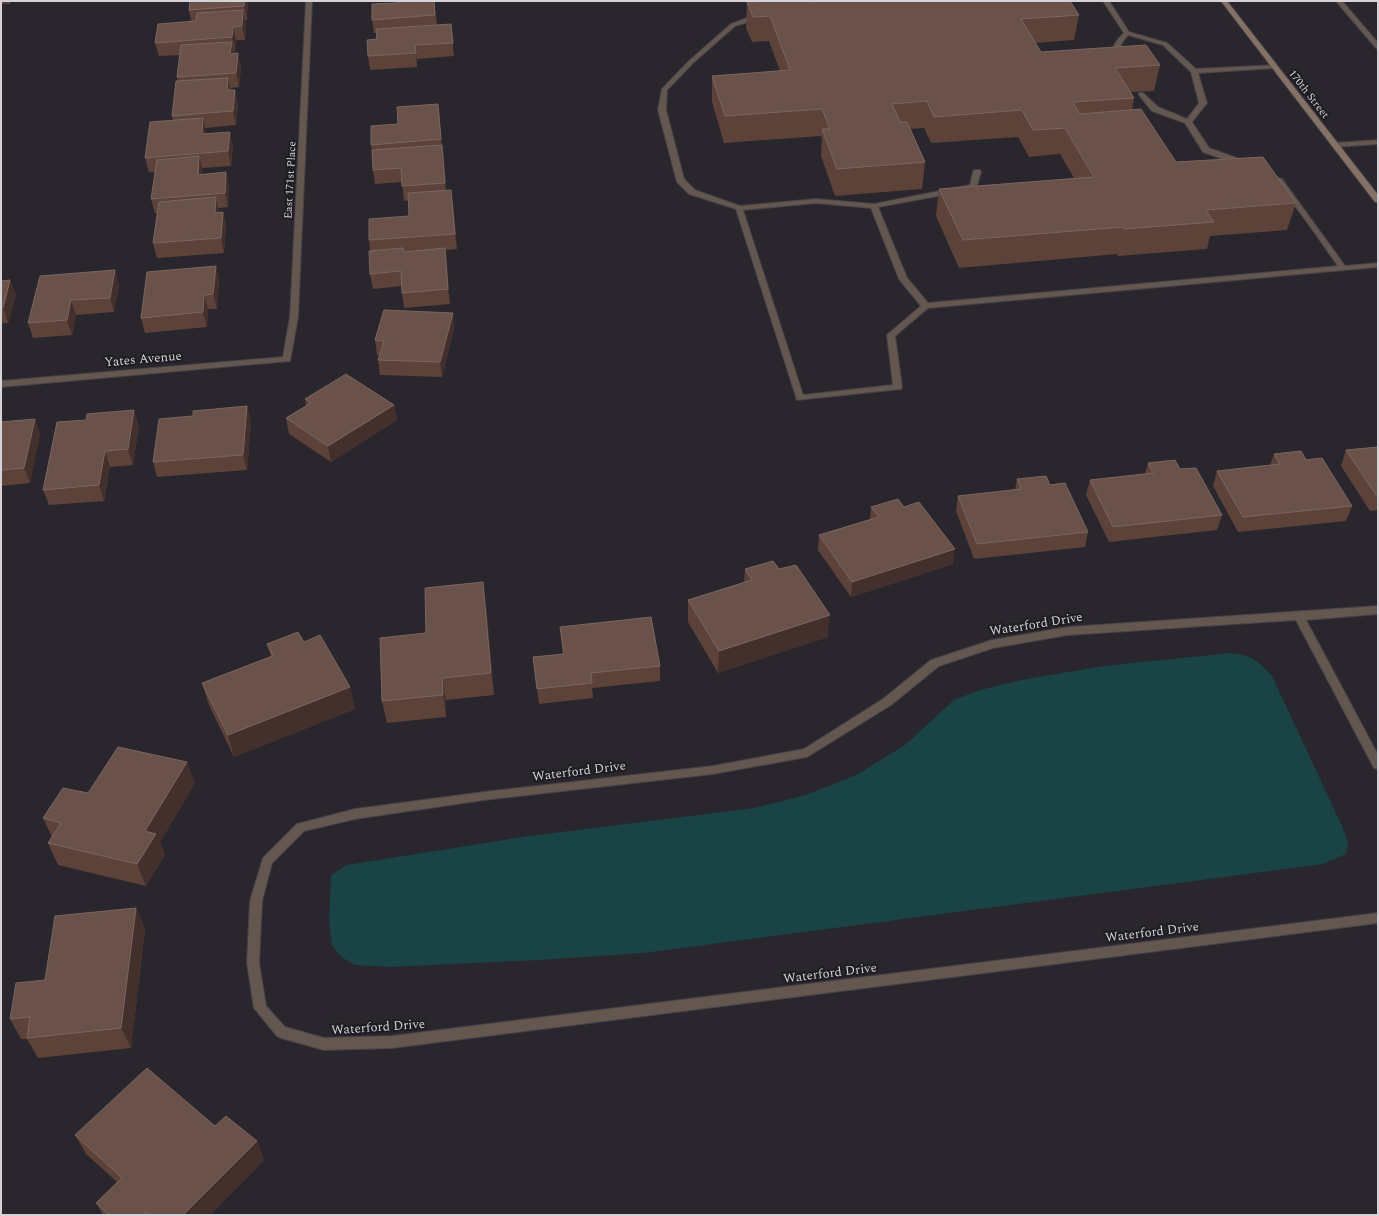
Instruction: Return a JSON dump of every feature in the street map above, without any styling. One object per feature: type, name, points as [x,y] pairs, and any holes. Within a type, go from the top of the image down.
[{"type":"street","name":"East 171st Place","points":[[287,358],[294,317],[309,1]]},
{"type":"street","points":[[1106,1],[1127,34],[1165,44],[1194,71],[1203,103],[1188,122]]},
{"type":"street","name":"170th Street","points":[[1224,1],[1378,200]]},
{"type":"street","points":[[1339,1],[1378,47]]},
{"type":"street","points":[[771,19],[747,20],[733,25],[691,62],[664,90],[662,110],[680,180],[692,192],[739,208],[816,201],[874,206],[973,187],[977,172]]},
{"type":"street","points":[[1122,64],[1116,53],[1117,44],[1127,34]]},
{"type":"street","points":[[1194,71],[1274,66]]},
{"type":"street","points":[[1141,94],[1155,109],[1188,122],[1206,150],[1254,167]]},
{"type":"street","points":[[1336,145],[1378,142]]},
{"type":"street","points":[[1267,174],[1279,181],[1343,268]]},
{"type":"street","points":[[874,206],[903,279],[926,306]]},
{"type":"street","points":[[739,208],[800,398],[898,387],[891,336],[926,306],[1378,265]]},
{"type":"street","name":"Yates Avenue","points":[[1,384],[287,358]]},
{"type":"street","name":"Waterford Drive","points":[[1378,610],[1068,631],[992,644],[935,663],[887,702],[807,753],[713,770],[484,796],[355,814],[301,827],[267,861],[256,901],[253,963],[260,1008],[281,1032],[324,1044],[392,1042],[1378,918]]},
{"type":"street","points":[[1299,616],[1378,765]]},
{"type":"water","points":[[1230,653],[1243,655],[1254,659],[1272,676],[1342,826],[1348,843],[1346,854],[1323,864],[643,953],[539,960],[389,967],[355,965],[341,957],[332,945],[329,920],[331,875],[347,865],[529,836],[754,808],[806,795],[856,775],[905,745],[954,700],[980,690],[1021,680],[1104,666]]},
{"type":"building","points":[[190,1],[245,1],[244,6],[189,10]]},
{"type":"building","points":[[397,1],[434,1],[435,15],[372,20],[372,4],[397,3]]},
{"type":"building","points":[[1070,1],[1079,15],[1021,19],[1041,52],[1146,45],[1160,65],[1115,68],[1134,98],[1073,102],[1080,114],[1141,109],[1176,162],[1263,157],[1296,203],[1206,210],[1214,222],[1124,229],[1123,227],[963,240],[939,189],[1094,177],[1065,128],[1033,130],[1022,110],[934,117],[927,101],[892,104],[900,122],[907,122],[925,162],[837,169],[822,129],[830,129],[822,109],[725,116],[712,76],[790,70],[770,16],[753,17],[747,2]]},
{"type":"building","points":[[243,10],[242,26],[233,27],[232,37],[155,43],[158,24],[196,21],[197,13]]},
{"type":"building","points":[[451,24],[453,43],[415,45],[416,53],[368,56],[367,40],[377,39],[376,29]]},
{"type":"building","points":[[232,42],[230,54],[238,53],[236,73],[177,77],[181,45]]},
{"type":"building","points":[[228,78],[227,90],[235,90],[233,111],[172,116],[176,81]]},
{"type":"building","points":[[438,104],[441,139],[371,145],[371,126],[398,124],[397,107]]},
{"type":"building","points":[[203,118],[202,134],[230,132],[228,151],[145,158],[150,122]]},
{"type":"building","points":[[442,145],[445,183],[402,186],[401,168],[373,170],[372,150]]},
{"type":"building","points":[[199,156],[198,175],[226,172],[225,193],[151,199],[157,160]]},
{"type":"building","points":[[451,190],[455,234],[369,240],[369,219],[409,216],[408,193]]},
{"type":"building","points":[[216,197],[215,213],[223,212],[221,238],[153,243],[159,202]]},
{"type":"building","points":[[403,248],[404,252],[445,248],[448,289],[402,293],[401,271],[370,274],[369,251]]},
{"type":"building","points":[[216,266],[213,294],[204,295],[203,312],[141,318],[147,272]]},
{"type":"building","points":[[115,270],[110,298],[71,300],[67,320],[28,323],[40,276]]},
{"type":"building","points":[[10,280],[3,308],[1,308],[1,281]]},
{"type":"building","points":[[384,310],[453,313],[440,362],[378,360],[384,341],[375,340]]},
{"type":"building","points":[[346,374],[394,405],[328,446],[286,418],[311,403],[305,399]]},
{"type":"building","points":[[247,406],[243,455],[153,462],[159,419],[193,416],[193,411]]},
{"type":"building","points":[[134,410],[128,449],[105,451],[99,485],[43,490],[57,422],[86,420],[87,414]]},
{"type":"building","points":[[35,419],[24,468],[1,470],[1,422]]},
{"type":"building","points":[[1378,447],[1378,495],[1376,495],[1346,450]]},
{"type":"building","points":[[1301,451],[1306,460],[1322,458],[1352,506],[1243,517],[1217,471],[1280,464],[1274,454]]},
{"type":"building","points":[[1175,460],[1180,469],[1196,468],[1222,515],[1113,527],[1090,480],[1153,473],[1148,463]]},
{"type":"building","points":[[1046,476],[1050,485],[1065,483],[1088,532],[977,544],[958,496],[1021,489],[1017,479]]},
{"type":"building","points":[[898,499],[904,507],[919,502],[955,549],[852,582],[819,535],[879,517],[871,507]]},
{"type":"building","points":[[773,561],[779,569],[796,565],[830,615],[719,651],[688,600],[752,580],[745,569]]},
{"type":"building","points":[[483,582],[491,673],[442,678],[443,695],[382,701],[380,638],[426,633],[425,588]]},
{"type":"building","points":[[651,617],[660,666],[591,673],[592,683],[537,689],[533,657],[564,654],[560,627]]},
{"type":"building","points":[[298,632],[304,642],[320,635],[350,687],[228,735],[202,683],[273,656],[267,644]]},
{"type":"building","points":[[118,747],[187,762],[145,831],[156,834],[137,864],[48,843],[61,823],[43,818],[63,788],[88,793]]},
{"type":"building","points":[[136,908],[121,1028],[27,1038],[30,1017],[10,1019],[16,983],[45,980],[55,916]]},
{"type":"building","points":[[147,1068],[215,1126],[226,1116],[257,1141],[183,1215],[149,1215],[146,1212],[143,1215],[109,1215],[96,1203],[122,1178],[75,1135]]}]
